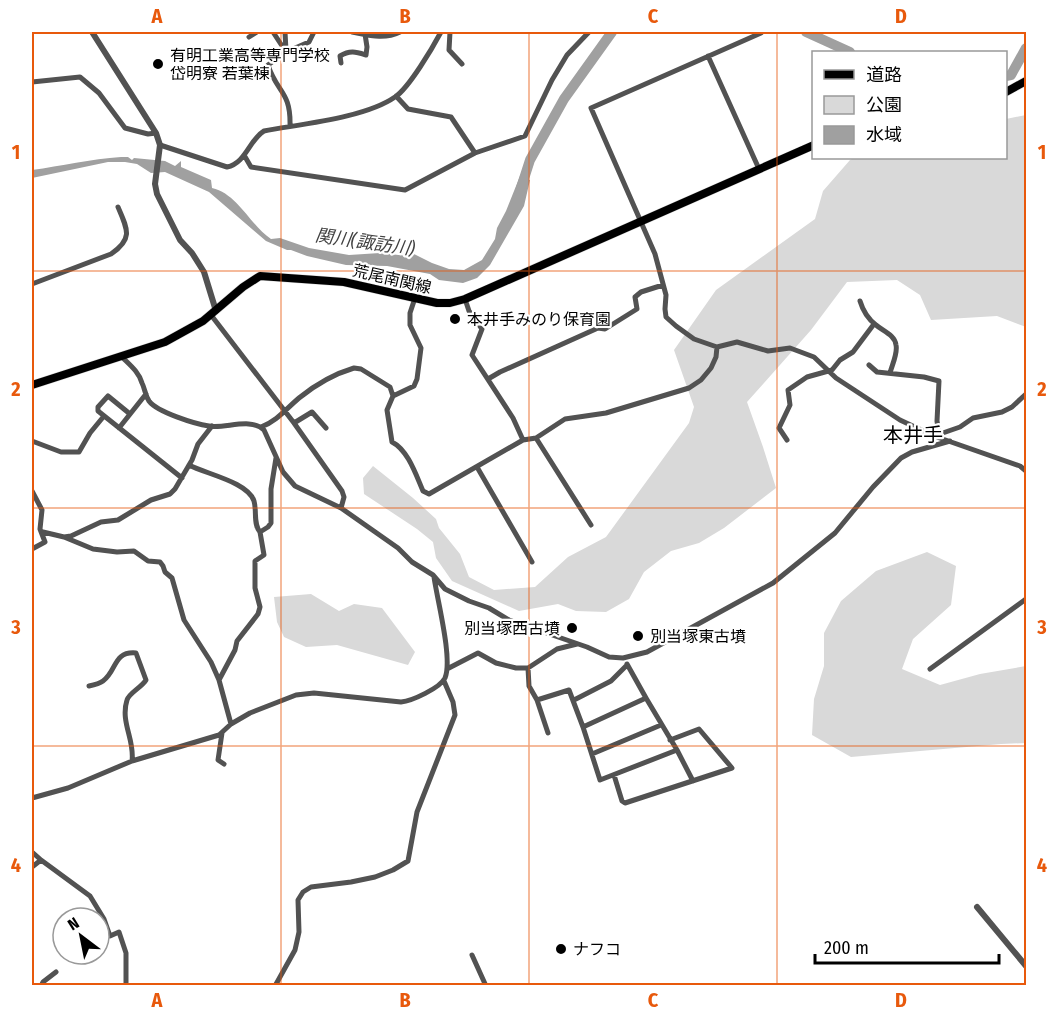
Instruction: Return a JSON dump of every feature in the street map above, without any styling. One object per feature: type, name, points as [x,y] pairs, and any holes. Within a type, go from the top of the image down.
[{"type":"main road","points":[[1007,91],[1026,81]]},
{"type":"main road","name":"荒尾南関線","points":[[32,385],[165,342],[213,313],[243,287],[260,276],[344,282],[437,303],[450,303],[465,299],[812,145]]},
{"type":"street","points":[[92,32],[156,133],[159,148],[155,184],[157,194],[174,231],[204,272],[213,313],[342,491],[344,497],[341,508]]},
{"type":"street","points":[[249,37],[257,32]]},
{"type":"street","points":[[273,32],[286,52]]},
{"type":"street","points":[[285,32],[286,52]]},
{"type":"street","points":[[290,126],[287,99],[268,65],[286,52],[309,42],[314,32]]},
{"type":"street","points":[[352,32],[376,37],[392,36],[400,32]]},
{"type":"street","points":[[159,148],[227,167],[234,165],[244,155],[257,135],[264,131],[356,113],[396,96],[441,32]]},
{"type":"street","points":[[450,32],[449,50],[462,64]]},
{"type":"street","points":[[244,155],[251,167],[405,190],[475,153],[525,136],[562,64],[589,32]]},
{"type":"street","points":[[761,33],[591,108],[655,254],[666,296],[666,316],[694,339],[717,347],[737,342],[768,351],[790,348],[814,357],[836,378],[900,420],[1020,466],[1026,471]]},
{"type":"street","points":[[341,63],[340,56],[345,53],[354,51],[366,55],[365,34]]},
{"type":"street","points":[[708,56],[759,169]]},
{"type":"street","points":[[32,82],[80,77],[99,93],[125,128],[148,134],[156,133]]},
{"type":"street","points":[[396,96],[408,108],[451,117],[475,153]]},
{"type":"street","points":[[32,284],[111,254],[120,248],[128,233],[118,207]]},
{"type":"street","points":[[488,379],[597,328],[605,329],[637,309],[635,297],[641,292],[663,285]]},
{"type":"street","points":[[415,298],[410,313],[410,325],[421,348],[417,379],[414,386],[393,396],[387,410],[392,442],[398,445],[413,468],[423,491],[429,494],[523,440],[536,438],[565,419],[606,413],[689,387],[701,380],[711,368],[717,347]]},
{"type":"street","points":[[465,299],[469,311],[482,329],[472,355],[513,418],[523,440]]},
{"type":"street","points":[[860,301],[863,311],[874,324],[890,334],[896,342],[897,349],[890,373]]},
{"type":"street","points":[[787,440],[779,428],[790,405],[788,390],[807,377],[829,371],[853,352],[874,324]]},
{"type":"street","points":[[123,357],[137,372],[149,402],[155,406],[185,419],[212,426],[252,424],[261,427],[283,472],[294,486],[341,508],[433,575],[445,589],[489,608],[509,620],[609,657],[623,658],[647,652],[773,583],[835,533],[900,458],[912,452],[950,441]]},
{"type":"street","points":[[869,365],[877,372],[939,381],[937,435]]},
{"type":"street","points":[[261,427],[279,418],[316,384],[354,368],[361,369],[390,387],[393,396]]},
{"type":"street","points":[[119,428],[146,394]]},
{"type":"street","points":[[937,435],[960,427],[973,418],[1002,412],[1012,407],[1026,394]]},
{"type":"street","points":[[130,414],[108,396],[98,406],[98,411],[182,478]]},
{"type":"street","points":[[294,423],[312,412],[326,428]]},
{"type":"street","points":[[32,441],[61,452],[79,452],[90,433],[104,416]]},
{"type":"street","points":[[64,537],[95,524],[118,520],[151,500],[162,498],[176,489],[198,444],[212,426]]},
{"type":"street","points":[[536,438],[591,525]]},
{"type":"street","points":[[260,532],[271,523],[276,457]]},
{"type":"street","points":[[189,465],[224,478],[251,495],[254,502],[256,528],[260,532],[264,555],[255,561],[255,588],[260,607],[258,614],[237,641],[235,650],[219,680]]},
{"type":"street","points":[[477,467],[532,562]]},
{"type":"street","points":[[32,491],[42,510],[41,530],[45,542],[32,549]]},
{"type":"street","points":[[33,531],[41,530],[93,549],[117,552],[134,551],[148,561],[160,562],[165,572],[172,578],[184,620],[219,680],[231,724]]},
{"type":"street","points":[[275,986],[295,950],[299,932],[298,900],[303,892],[311,886],[375,877],[408,861],[417,812],[455,715],[453,702],[444,681],[447,652],[433,575]]},
{"type":"street","points":[[930,669],[1026,599]]},
{"type":"street","points":[[447,669],[478,653],[496,663],[516,668],[528,668],[557,650],[577,644]]},
{"type":"street","points":[[89,686],[105,680],[119,658],[136,653],[146,680],[127,699],[125,720],[134,749],[132,761]]},
{"type":"street","points":[[623,658],[693,781]]},
{"type":"street","points":[[574,700],[611,681],[627,665]]},
{"type":"street","points":[[528,668],[529,686],[537,700],[548,733]]},
{"type":"street","points":[[32,798],[68,788],[132,761],[219,735],[231,724],[250,713],[296,695],[314,693],[382,702],[401,702],[415,699],[444,681]]},
{"type":"street","points":[[537,700],[569,690],[600,780],[677,750]]},
{"type":"street","points":[[583,727],[646,698]]},
{"type":"street","points":[[592,754],[661,725]]},
{"type":"street","points":[[614,775],[622,801],[625,803],[732,768],[699,729],[670,740]]},
{"type":"street","points":[[222,733],[218,760],[224,764]]},
{"type":"street","points":[[32,852],[90,896],[104,919],[110,936],[119,932],[126,953],[126,986]]},
{"type":"street","points":[[32,867],[40,860]]},
{"type":"street","points":[[977,906],[1026,966]]},
{"type":"street","points":[[472,955],[486,986]]},
{"type":"street","points":[[41,986],[56,972]]},
{"type":"green space","points":[[1026,115],[1026,327],[997,316],[931,320],[920,295],[897,280],[847,282],[811,330],[747,402],[776,488],[724,528],[699,543],[671,551],[644,572],[629,599],[606,612],[576,611],[558,604],[519,611],[452,581],[436,558],[433,542],[364,494],[363,478],[373,466],[436,519],[439,528],[460,554],[469,577],[494,590],[535,587],[568,557],[606,537],[689,423],[694,407],[674,350],[716,290],[815,219],[823,191],[850,160],[1007,159],[1007,119]]},
{"type":"green space","points":[[927,552],[956,566],[951,605],[913,639],[902,669],[940,685],[980,674],[1026,666],[1026,743],[851,757],[812,735],[814,699],[824,666],[824,633],[841,601],[876,571]]},
{"type":"green space","points":[[311,594],[339,611],[354,604],[382,608],[415,652],[408,665],[337,645],[306,647],[284,637],[277,622],[274,597]]},
{"type":"water","points":[[128,157],[132,160],[134,158],[165,161],[175,166],[181,161],[181,167],[211,180],[212,188],[221,191],[237,203],[271,239],[280,238],[309,248],[349,255],[380,253],[408,256],[414,254],[449,269],[464,270],[482,260],[495,239],[497,228],[520,176],[530,180],[524,206],[490,265],[477,278],[463,283],[439,280],[430,274],[387,266],[346,265],[287,250],[266,241],[209,192],[165,172],[151,173],[137,164],[108,162],[32,178],[32,170]]},
{"type":"waterway","name":"関川(諏訪川)","points":[[520,191],[530,160],[564,99],[612,32]]},
{"type":"waterway","name":"関川(諏訪川)","points":[[806,32],[848,51]]},
{"type":"waterway","name":"関川(諏訪川)","points":[[1007,76],[1011,75],[1026,48]]},
{"type":"place","name":"有明工業高等専門学校 岱明寮 若葉棟","points":[[158,64]]},
{"type":"place","name":"本井手みのり保育園","points":[[455,319]]},
{"type":"place","name":"別当塚西古墳","points":[[572,628]]},
{"type":"place","name":"別当塚東古墳","points":[[638,636]]},
{"type":"place","name":"ナフコ","points":[[561,949]]},
{"type":"district","name":"本井手","points":[[913,435]]}]
